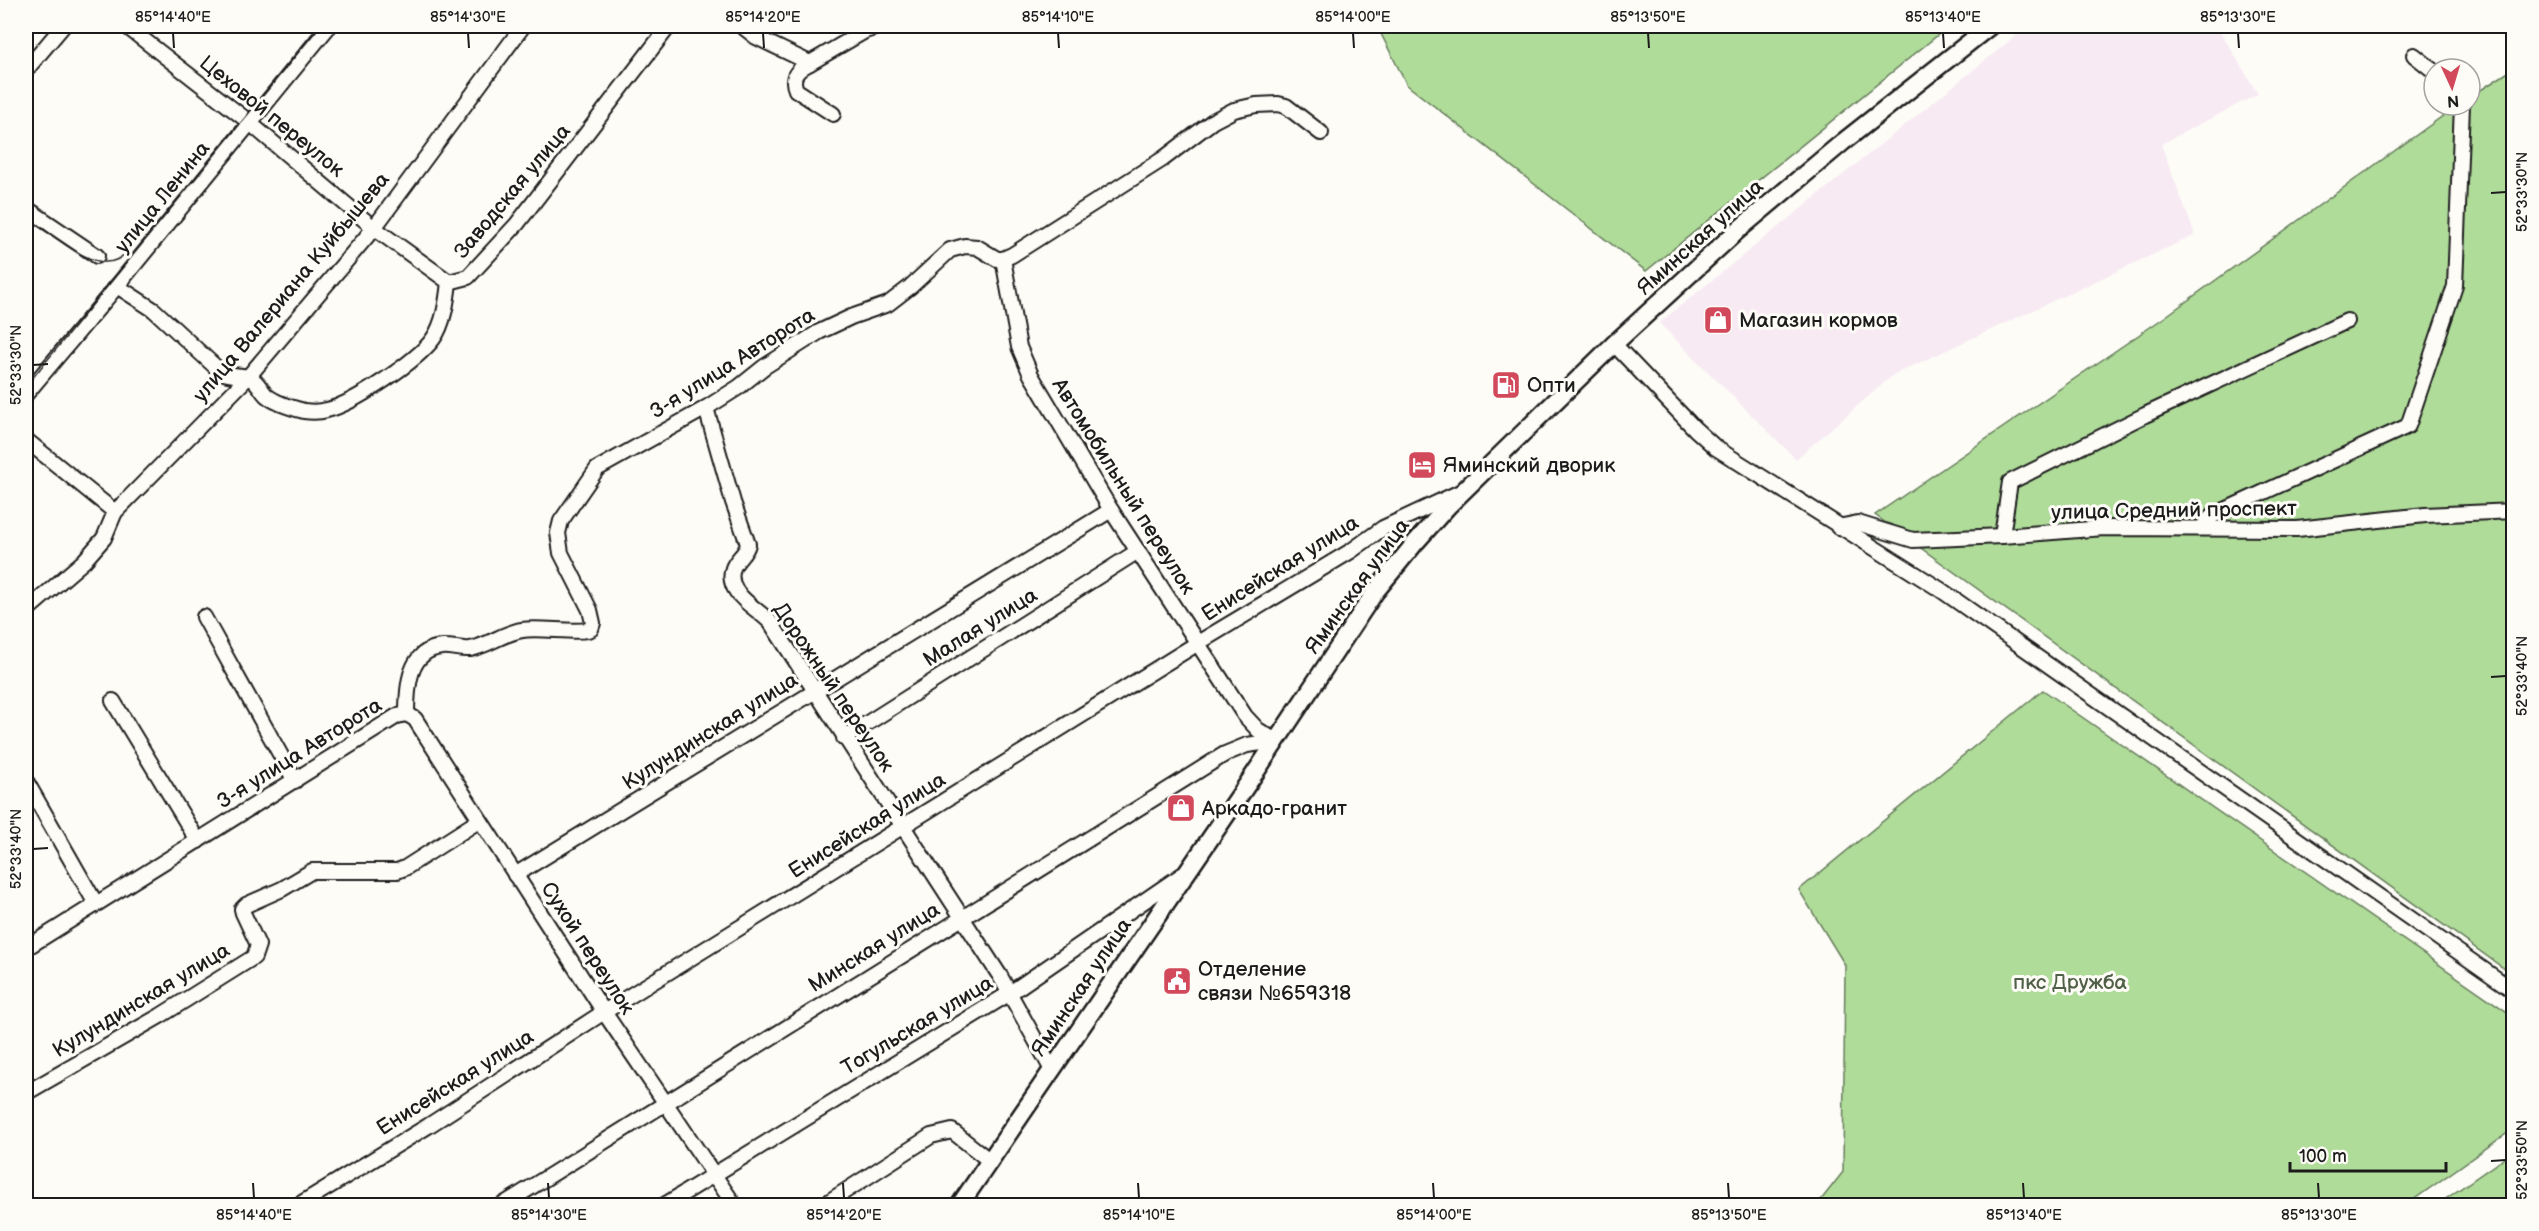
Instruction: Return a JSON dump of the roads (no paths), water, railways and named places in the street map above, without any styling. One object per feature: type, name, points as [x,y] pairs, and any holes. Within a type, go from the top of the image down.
[{"type":"main road","name":"Яминская улица","points":[[959,1206],[1375,592],[1414,543],[1465,489],[1614,344],[1737,231],[1843,142],[1990,26]]},
{"type":"street","points":[[26,70],[63,26]]},
{"type":"street","name":"Цеховой переулок","points":[[126,26],[249,122],[374,228],[449,282]]},
{"type":"street","name":"улица Ленина","points":[[26,394],[329,26]]},
{"type":"street","name":"улица Валериана Куйбышева","points":[[26,611],[84,561],[104,538],[115,512],[248,377],[374,228],[523,26]]},
{"type":"street","name":"Заводская улица","points":[[248,377],[254,380],[269,398],[294,408],[317,412],[353,400],[416,357],[437,332],[449,295],[449,282],[468,277],[517,224],[669,26]]},
{"type":"street","points":[[742,26],[756,37],[810,63]]},
{"type":"street","points":[[833,114],[800,94],[794,85],[794,74],[855,36],[881,26]]},
{"type":"street","points":[[2414,55],[2422,61]]},
{"type":"street","points":[[1003,259],[1162,159],[1213,121],[1234,110],[1256,105],[1286,106],[1321,133]]},
{"type":"street","points":[[2202,528],[2212,516],[2408,426],[2455,286],[2462,117]]},
{"type":"street","points":[[26,208],[97,256]]},
{"type":"street","name":"3-я улица Авторота","points":[[26,948],[397,716],[407,714],[407,688],[411,670],[421,657],[432,649],[446,646],[472,648],[504,634],[523,630],[557,628],[584,632],[591,628],[593,623],[590,610],[561,553],[558,533],[561,521],[597,469],[706,408],[819,332],[888,303],[910,287],[950,250],[965,246],[977,248],[997,259],[1003,259]]},
{"type":"street","name":"Автомобильный переулок","points":[[1003,259],[1022,358],[1066,437],[1250,723],[1276,741]]},
{"type":"street","points":[[117,286],[154,310],[220,371],[232,376],[248,377]]},
{"type":"street","points":[[2002,536],[2010,482],[2145,415],[2347,321]]},
{"type":"street","points":[[1614,344],[1716,448],[1941,590],[2514,991]]},
{"type":"street","name":"Дорожный переулок","points":[[706,408],[733,502],[748,544],[732,570],[732,586],[736,593],[761,612],[771,623],[1010,993],[1052,1070]]},
{"type":"street","points":[[26,440],[115,512]]},
{"type":"street","name":"Енисейская улица","points":[[297,1206],[428,1126],[604,1012],[1198,643],[1351,551],[1383,528],[1465,489]]},
{"type":"street","name":"Кулундинская улица","points":[[515,875],[1111,510]]},
{"type":"street","name":"улица Средний проспект","points":[[1838,527],[1858,523],[1913,540],[2104,528],[2297,529],[2425,515],[2514,511]]},
{"type":"street","name":"Малая улица","points":[[844,738],[1138,551]]},
{"type":"street","points":[[204,617],[295,781]]},
{"type":"street","points":[[113,701],[198,841]]},
{"type":"street","name":"Сухой переулок","points":[[407,714],[415,718],[604,1012],[715,1173],[735,1206]]},
{"type":"street","name":"Минская улица","points":[[501,1206],[1225,754],[1247,745],[1276,741]]},
{"type":"street","points":[[26,781],[96,904]]},
{"type":"street","name":"Кулундинская улица","points":[[26,1093],[160,1016],[254,957],[258,945],[243,913],[242,909],[246,905],[282,889],[312,871],[342,869],[397,871],[480,820]]},
{"type":"street","name":"Тогульская улица","points":[[663,1206],[1010,993],[1188,871]]},
{"type":"street","points":[[822,1206],[932,1136],[946,1131],[952,1131],[990,1161]]},
{"type":"street","points":[[318,1193],[326,1206]]},
{"type":"tram line","points":[[26,386],[320,26]]},
{"type":"tram line","points":[[26,216],[74,250],[94,260],[111,262],[128,251]]},
{"type":"place","name":"Магазин кормов","points":[[1718,320]]},
{"type":"place","name":"Опти","points":[[1506,385]]},
{"type":"place","name":"Яминский дворик","points":[[1422,465]]},
{"type":"place","name":"Аркадо-гранит","points":[[1181,808]]},
{"type":"place","name":"Отделение связи №659318","points":[[1177,981]]},
{"type":"park label","name":"пкс Дружба","points":[[2070,982]]}]
